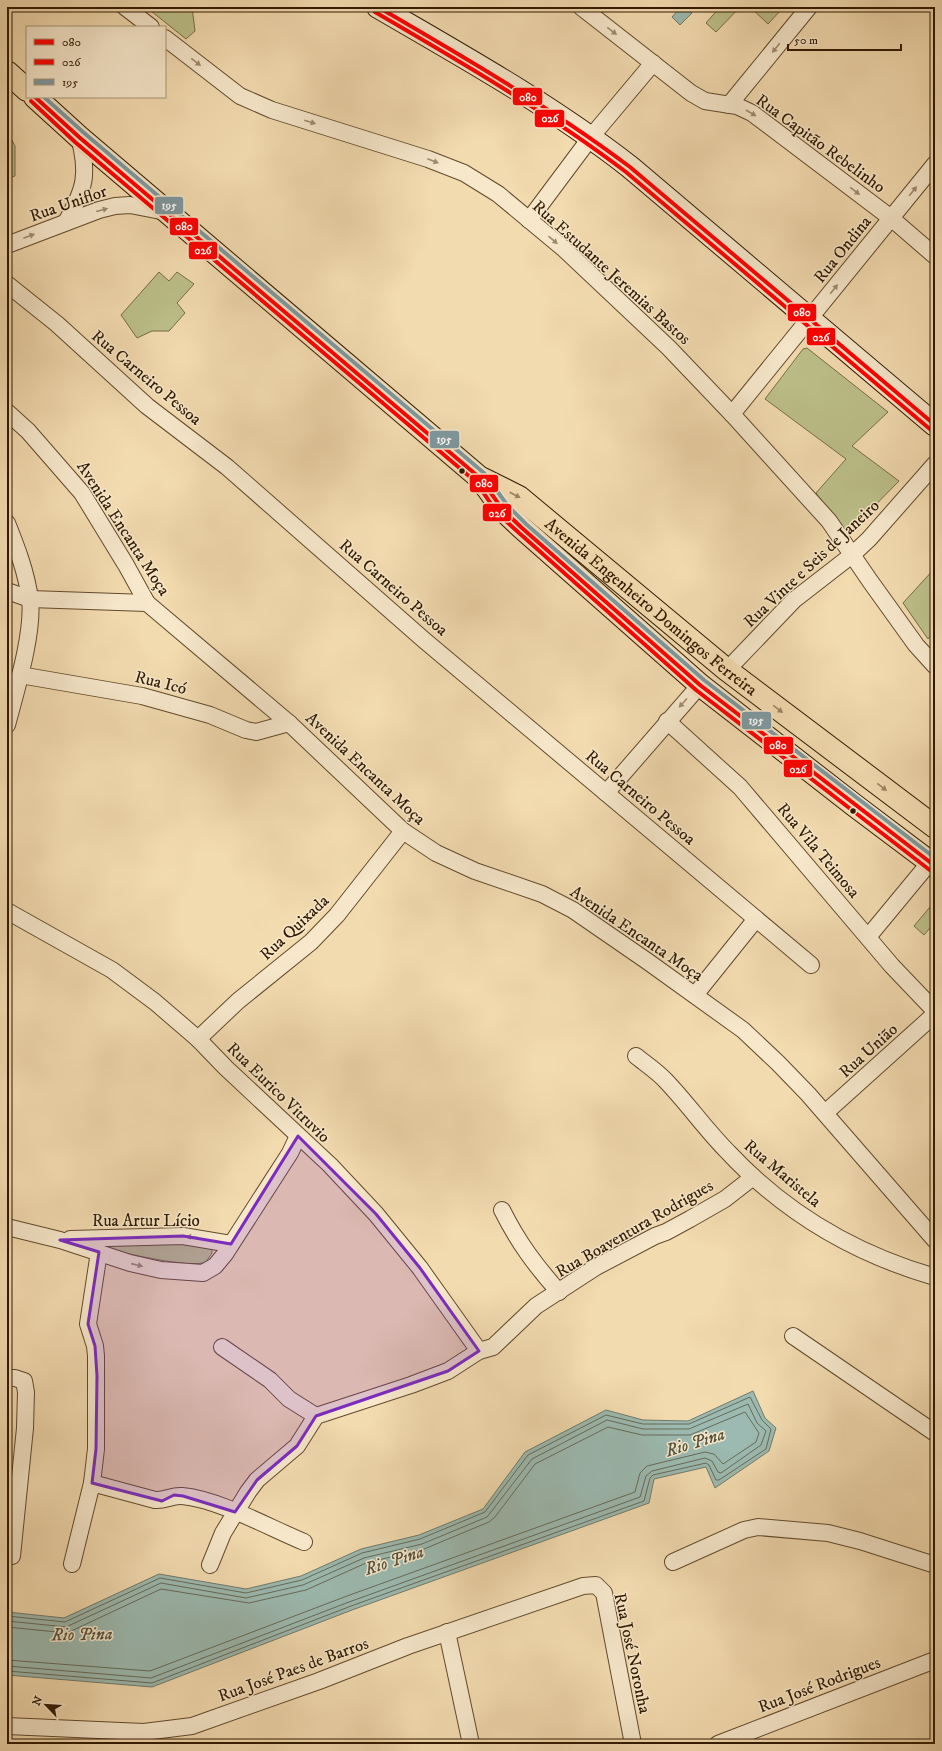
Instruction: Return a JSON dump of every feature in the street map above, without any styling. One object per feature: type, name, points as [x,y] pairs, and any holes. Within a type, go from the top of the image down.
[{"type":"main road","points":[[378,7],[473,63],[591,137],[636,172],[809,320],[935,425]]},
{"type":"main road","points":[[7,72],[26,89]]},
{"type":"main road","name":"Avenida Engenheiro Domingos Ferreira","points":[[36,98],[79,137],[480,478],[503,510],[522,528],[700,685],[933,861]]},
{"type":"main road","name":"Avenida Engenheiro Domingos Ferreira","points":[[480,478],[519,497],[727,670],[935,827]]},
{"type":"street","points":[[125,7],[150,26]]},
{"type":"street","name":"Rua Capitão Rebelinho","points":[[581,7],[653,64],[705,101],[737,106],[752,113],[891,218],[935,256]]},
{"type":"street","points":[[728,105],[809,7]]},
{"type":"street","name":"Rua Estudante Jeremias Bastos","points":[[166,39],[240,96],[272,110],[428,159],[464,173],[498,194],[563,248],[669,348],[732,414],[829,521],[852,556],[916,644],[935,666]]},
{"type":"street","points":[[528,220],[591,137],[653,64]]},
{"type":"street","points":[[66,222],[79,200],[85,177],[84,156],[79,137]]},
{"type":"street","name":"Rua Ondina","points":[[732,414],[935,164]]},
{"type":"street","name":"Rua Uniflor","points":[[7,245],[99,210],[123,205],[167,212]]},
{"type":"street","name":"Rua Carneiro Pessoa","points":[[7,284],[57,324],[147,406],[227,467],[424,640],[811,965]]},
{"type":"street","name":"Avenida Encanta Moça","points":[[7,412],[28,431],[82,493],[126,565],[147,603],[289,723],[403,832],[442,856],[475,871],[542,894],[573,910],[743,1030],[778,1063],[825,1113],[935,1240]]},
{"type":"street","name":"Rua Vinte e Seis de Janeiro","points":[[727,670],[788,605],[805,590],[852,556],[935,464]]},
{"type":"street","points":[[7,523],[22,561],[30,599],[28,628],[20,675],[7,725]]},
{"type":"street","points":[[7,591],[30,599],[147,603]]},
{"type":"street","name":"Rua Icó","points":[[20,675],[142,696],[210,715],[246,730],[256,732],[289,723]]},
{"type":"street","points":[[606,793],[667,721],[700,685]]},
{"type":"street","name":"Rua Vila Teimosa","points":[[667,721],[740,788],[892,966],[935,1011]]},
{"type":"street","name":"Rua Quixada","points":[[198,1039],[238,1001],[311,942],[337,916],[403,832]]},
{"type":"street","points":[[868,937],[933,861]]},
{"type":"street","name":"Rua Eurico Vitruvio","points":[[7,911],[112,970],[198,1039],[226,1068],[330,1165],[376,1214],[420,1268],[479,1351]]},
{"type":"street","points":[[695,995],[756,919]]},
{"type":"street","name":"Rua União","points":[[825,1113],[935,1014]]},
{"type":"street","name":"Rua Maristela","points":[[636,1056],[665,1080],[752,1178],[789,1206],[831,1235],[878,1257],[935,1276]]},
{"type":"street","name":"Rua Artur Lício","points":[[7,1227],[60,1240],[161,1270],[203,1273],[215,1266],[278,1172],[298,1136]]},
{"type":"street","name":"Rua Boaventura Rodrigues","points":[[316,1416],[369,1397],[397,1390],[448,1371],[479,1351],[493,1347],[536,1306],[596,1267],[654,1236],[666,1232],[725,1199],[752,1178]]},
{"type":"street","points":[[502,1210],[516,1238],[537,1267],[559,1292]]},
{"type":"street","name":"Rua Artur Lício","points":[[60,1240],[183,1236],[230,1244]]},
{"type":"street","points":[[117,1258],[119,1238]]},
{"type":"street","points":[[72,1564],[92,1483],[96,1449],[97,1376],[95,1346],[88,1324],[99,1252]]},
{"type":"street","points":[[793,1336],[935,1433]]},
{"type":"street","points":[[210,1565],[223,1533],[235,1512],[257,1480],[297,1446],[316,1416],[289,1399],[270,1380],[222,1347]]},
{"type":"street","points":[[7,1378],[22,1379],[26,1385],[25,1428],[12,1556]]},
{"type":"street","points":[[92,1483],[162,1501],[174,1495],[196,1498],[235,1512],[304,1542]]},
{"type":"street","points":[[674,1562],[744,1530],[758,1527],[828,1533],[860,1541],[935,1565]]},
{"type":"street","name":"Rua José Noronha","points":[[583,1586],[596,1585],[604,1593],[633,1744]]},
{"type":"street","name":"Rua José Paes de Barros","points":[[7,1726],[144,1732],[192,1726],[447,1632],[583,1586]]},
{"type":"street","points":[[447,1632],[471,1744]]},
{"type":"street","name":"Rua José Rodrigues","points":[[718,1744],[935,1660]]},
{"type":"highlighted area","points":[[298,1136],[376,1214],[420,1268],[479,1351],[448,1371],[316,1416],[297,1446],[257,1480],[235,1512],[183,1496],[174,1495],[162,1501],[145,1498],[92,1483],[96,1449],[97,1376],[95,1346],[88,1324],[99,1252],[60,1240],[183,1236],[231,1244]]},
{"type":"green space","points":[[146,7],[192,7],[195,31],[186,39]]},
{"type":"green space","points":[[720,7],[740,7],[716,32],[706,23]]},
{"type":"green space","points":[[750,7],[773,7],[779,12],[768,24]]},
{"type":"green space","points":[[7,131],[15,146],[15,176],[7,178]]},
{"type":"green space","points":[[159,272],[169,281],[177,272],[194,284],[177,303],[185,313],[169,331],[152,331],[137,338],[121,315]]},
{"type":"green space","points":[[807,348],[888,412],[852,446],[899,481],[847,534],[816,493],[846,459],[765,399],[803,349]]},
{"type":"green space","points":[[935,568],[935,631],[928,639],[903,603]]},
{"type":"green space","points":[[935,901],[935,922],[924,935],[914,926]]},
{"type":"green space","points":[[165,1241],[212,1248],[212,1253],[206,1262],[198,1264],[142,1257],[106,1249],[104,1247],[105,1244]]},
{"type":"water","points":[[681,7],[685,7],[692,13],[680,25],[672,17]]},
{"type":"water","name":"Rio Pina","points":[[753,1391],[765,1418],[776,1428],[769,1451],[715,1488],[706,1467],[654,1479],[649,1503],[352,1610],[152,1687],[7,1675],[7,1612],[64,1618],[159,1574],[246,1589],[301,1576],[361,1549],[419,1535],[483,1509],[525,1452],[606,1410],[643,1420],[688,1421]]},
{"type":"transit line","name":"080","points":[[378,7],[538,103],[630,167],[935,425]]},
{"type":"transit line","name":"026","points":[[375,12],[535,108],[626,172],[931,430]]},
{"type":"transit line","name":"080","points":[[36,98],[79,137],[480,478],[503,510],[522,528],[700,685],[935,866]]},
{"type":"transit line","name":"195","points":[[45,98],[83,132],[484,473],[508,506],[526,524],[704,680],[935,858]]},
{"type":"transit line","name":"026","points":[[31,101],[75,142],[476,482],[498,514],[696,690],[931,871]]}]
